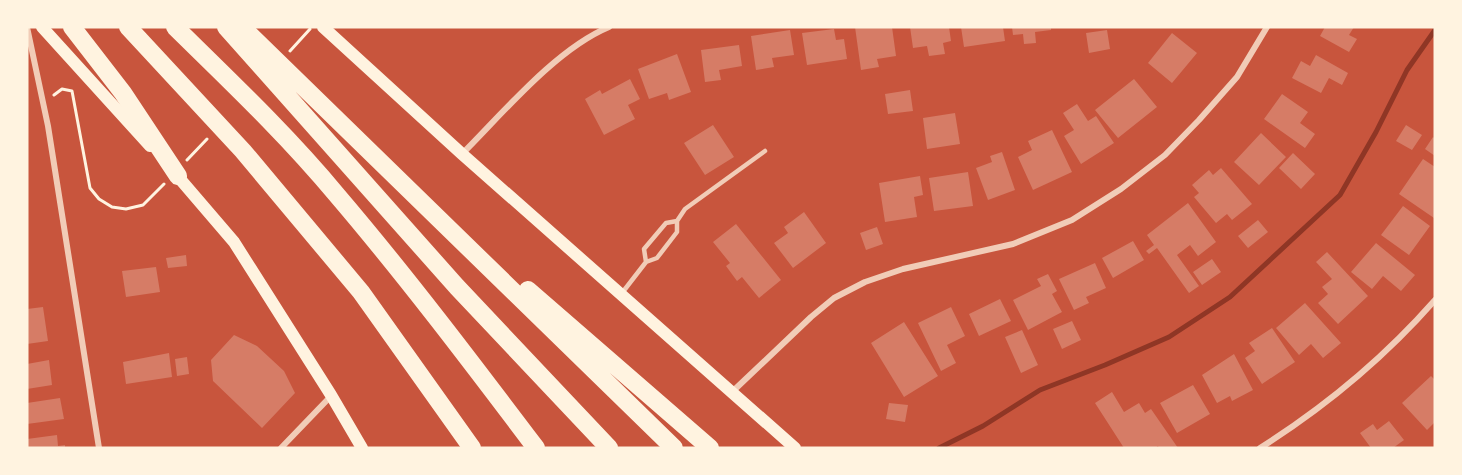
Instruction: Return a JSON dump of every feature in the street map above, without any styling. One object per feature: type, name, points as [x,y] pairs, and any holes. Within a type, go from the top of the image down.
[{"type":"highway","points":[[72,27],[123,93],[177,176]]},
{"type":"highway","points":[[128,27],[243,151],[361,292],[471,447]]},
{"type":"highway","points":[[175,27],[233,84],[335,192],[452,338],[536,448]]},
{"type":"highway","points":[[226,27],[458,287],[609,448]]},
{"type":"highway","points":[[242,27],[674,448]]},
{"type":"highway","points":[[372,153],[710,448]]},
{"type":"main road","points":[[42,27],[234,242],[362,448]]},
{"type":"main road","points":[[323,27],[462,154],[795,448]]},
{"type":"street","points":[[27,27],[45,108],[99,448]]},
{"type":"street","points":[[462,154],[553,63],[590,35],[609,27]]},
{"type":"street","points":[[731,393],[834,298],[865,282],[903,268],[1013,244],[1072,220],[1121,189],[1165,155],[1199,120],[1237,77],[1267,27]]},
{"type":"street","points":[[1260,448],[1312,414],[1414,324],[1435,300]]},
{"type":"street","points":[[281,448],[331,395]]},
{"type":"lane","points":[[621,295],[646,262],[657,258],[677,232],[677,221],[686,209],[765,151]]},
{"type":"lane","points":[[646,262],[644,249],[666,223],[677,221]]},
{"type":"path","points":[[45,108],[53,95],[62,89],[72,91],[90,188],[99,200],[112,207],[126,209],[143,205],[153,195]]},
{"type":"building","points":[[855,27],[892,27],[896,56],[877,59],[879,67],[861,70]]},
{"type":"building","points":[[910,27],[949,27],[951,41],[943,43],[945,54],[929,56],[927,46],[913,48]]},
{"type":"building","points":[[961,27],[1003,27],[1005,41],[964,47]]},
{"type":"building","points":[[1012,27],[1051,27],[1051,30],[1035,32],[1036,43],[1024,44],[1023,34],[1013,35]]},
{"type":"building","points":[[1325,27],[1354,27],[1349,35],[1357,39],[1349,52],[1320,36]]},
{"type":"building","points":[[834,29],[836,40],[844,39],[847,59],[807,65],[802,33]]},
{"type":"building","points":[[790,30],[794,55],[772,58],[774,67],[756,70],[751,36]]},
{"type":"building","points":[[1107,30],[1110,49],[1089,53],[1086,33]]},
{"type":"building","points":[[1172,33],[1197,53],[1172,83],[1148,63]]},
{"type":"building","points":[[739,45],[742,66],[719,70],[721,80],[705,82],[701,50]]},
{"type":"building","points":[[677,54],[691,92],[669,100],[667,93],[649,99],[638,69]]},
{"type":"building","points":[[1316,55],[1348,73],[1342,85],[1329,78],[1321,93],[1292,78],[1301,61],[1310,66]]},
{"type":"building","points":[[630,79],[640,99],[628,105],[635,119],[604,135],[585,99],[600,90],[602,94]]},
{"type":"building","points":[[1134,79],[1157,107],[1118,138],[1095,110]]},
{"type":"building","points":[[910,90],[913,111],[888,114],[885,94]]},
{"type":"building","points":[[1282,94],[1308,112],[1300,123],[1315,134],[1305,148],[1264,119]]},
{"type":"building","points":[[1077,104],[1088,121],[1096,116],[1114,143],[1081,164],[1064,136],[1074,130],[1063,113]]},
{"type":"building","points":[[955,113],[960,144],[927,149],[923,118]]},
{"type":"building","points":[[713,125],[734,157],[705,175],[684,143]]},
{"type":"building","points":[[1406,125],[1422,135],[1412,150],[1396,141]]},
{"type":"building","points":[[1052,130],[1072,172],[1033,190],[1018,157],[1032,150],[1028,141]]},
{"type":"building","points":[[1261,133],[1286,157],[1259,185],[1234,162]]},
{"type":"building","points":[[1433,137],[1435,139],[1435,156],[1425,149]]},
{"type":"building","points":[[1002,152],[1015,190],[988,200],[976,168],[992,162],[990,156]]},
{"type":"building","points":[[1293,153],[1315,174],[1301,189],[1279,168]]},
{"type":"building","points":[[1423,159],[1435,167],[1434,218],[1399,194]]},
{"type":"building","points":[[1221,168],[1252,204],[1232,220],[1227,214],[1216,223],[1194,197],[1199,193],[1192,185],[1209,170],[1213,175]]},
{"type":"building","points":[[968,172],[973,206],[934,211],[929,178]]},
{"type":"building","points":[[920,176],[923,195],[914,197],[917,217],[885,222],[879,183]]},
{"type":"building","points":[[1188,203],[1216,242],[1198,256],[1190,245],[1177,255],[1199,286],[1189,293],[1157,248],[1149,254],[1146,251],[1154,245],[1147,235]]},
{"type":"building","points":[[1403,206],[1430,226],[1409,255],[1381,235]]},
{"type":"building","points":[[804,212],[826,243],[793,268],[774,243],[788,233],[784,227]]},
{"type":"building","points":[[1258,220],[1268,232],[1248,248],[1238,236]]},
{"type":"building","points":[[736,224],[781,280],[759,298],[742,277],[737,281],[726,266],[730,263],[713,242]]},
{"type":"building","points":[[877,227],[883,244],[866,250],[860,233]]},
{"type":"building","points":[[1133,241],[1144,260],[1113,278],[1102,258]]},
{"type":"building","points":[[1376,243],[1415,275],[1401,291],[1383,276],[1372,289],[1351,272]]},
{"type":"building","points":[[1327,252],[1368,296],[1338,324],[1318,303],[1328,294],[1322,287],[1332,279],[1316,262]]},
{"type":"building","points":[[186,255],[187,266],[168,268],[166,258]]},
{"type":"building","points":[[1212,259],[1221,272],[1202,285],[1193,272]]},
{"type":"building","points":[[1095,263],[1106,288],[1086,297],[1089,303],[1074,310],[1059,279]]},
{"type":"building","points":[[156,267],[160,292],[126,297],[122,271]]},
{"type":"building","points":[[1048,274],[1057,291],[1052,294],[1062,312],[1028,330],[1013,300],[1041,286],[1037,279]]},
{"type":"building","points":[[1000,299],[1011,321],[979,336],[969,314]]},
{"type":"building","points":[[1305,303],[1341,343],[1323,358],[1311,344],[1299,355],[1276,328]]},
{"type":"building","points":[[43,307],[48,341],[27,344],[27,309]]},
{"type":"building","points":[[951,307],[965,336],[947,345],[956,363],[941,371],[918,323]]},
{"type":"building","points":[[1072,321],[1081,340],[1062,349],[1053,329]]},
{"type":"building","points":[[904,322],[938,376],[904,397],[871,343]]},
{"type":"building","points":[[1272,328],[1295,362],[1262,384],[1245,358],[1255,351],[1249,343]]},
{"type":"building","points":[[1022,330],[1038,365],[1021,373],[1005,337]]},
{"type":"building","points":[[234,335],[257,346],[284,371],[295,393],[262,428],[213,381],[211,360]]},
{"type":"building","points":[[169,353],[172,377],[126,384],[123,362]]},
{"type":"building","points":[[1234,354],[1253,390],[1232,401],[1230,396],[1217,403],[1202,375]]},
{"type":"building","points":[[187,357],[189,374],[177,376],[175,359]]},
{"type":"building","points":[[49,360],[52,385],[27,389],[27,364]]},
{"type":"building","points":[[1431,376],[1435,380],[1435,422],[1427,430],[1402,403]]},
{"type":"building","points":[[1193,385],[1210,414],[1177,433],[1160,403]]},
{"type":"building","points":[[1112,392],[1124,412],[1139,403],[1145,413],[1151,409],[1178,448],[1159,448],[1158,446],[1155,448],[1124,448],[1095,403]]},
{"type":"building","points":[[60,398],[64,419],[27,424],[27,403]]},
{"type":"building","points":[[889,403],[908,405],[905,422],[886,419]]},
{"type":"building","points":[[1389,421],[1404,440],[1393,448],[1371,448],[1360,433],[1373,424],[1377,430]]},
{"type":"building","points":[[57,435],[58,446],[65,445],[65,448],[27,448],[27,439]]},
{"type":"waterway","points":[[939,448],[983,426],[1040,390],[1169,337],[1230,297],[1340,195],[1376,132],[1407,70],[1435,30]]}]
